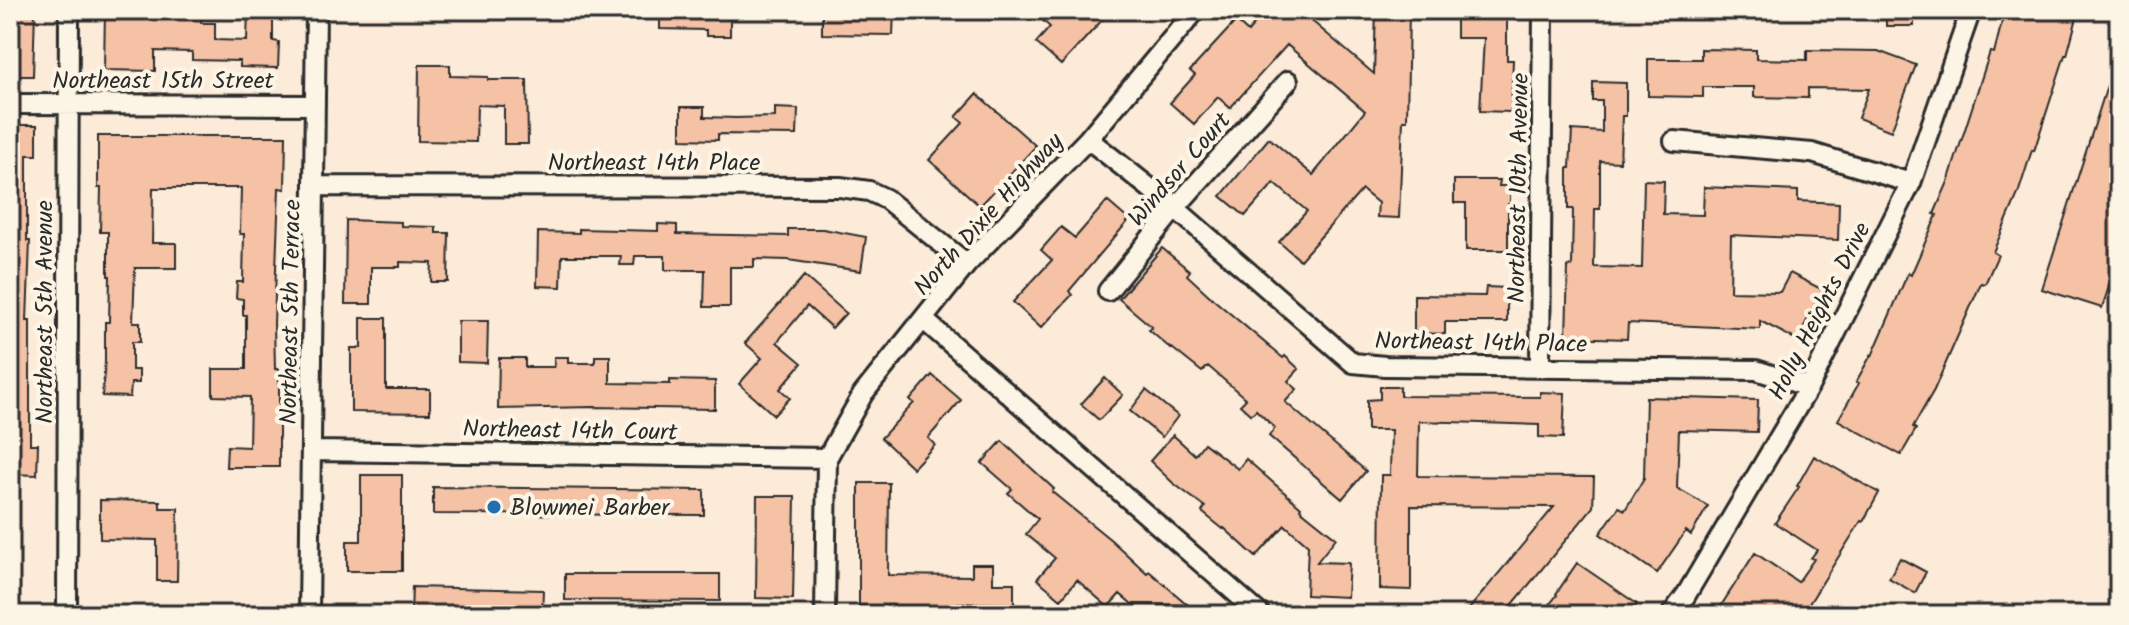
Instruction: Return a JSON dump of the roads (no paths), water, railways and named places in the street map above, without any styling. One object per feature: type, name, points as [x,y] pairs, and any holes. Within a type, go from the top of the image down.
[{"type":"street","name":"Northeast 5th Avenue","points":[[67,615],[69,10]]},
{"type":"street","name":"Northeast 5th Terrace","points":[[309,615],[316,10]]},
{"type":"street","name":"North Dixie Highway","points":[[827,458],[863,394],[967,264],[1088,139],[1196,10]]},
{"type":"street","name":"Northeast 10th Avenue","points":[[1540,367],[1543,10]]},
{"type":"street","name":"Holly Heights Drive","points":[[1671,615],[1686,595],[1809,387],[1911,183],[1971,10]]},
{"type":"street","name":"Windsor Court","points":[[1108,291],[1175,208],[1288,81]]},
{"type":"street","name":"Northeast 15th Street","points":[[10,104],[315,105]]},
{"type":"street","name":"Northeast 14th Place","points":[[1088,139],[1175,208],[1353,363],[1385,366],[1756,370],[1809,387]]},
{"type":"street","points":[[1674,141],[1812,153],[1911,183]]},
{"type":"street","name":"Northeast 14th Place","points":[[316,186],[840,187],[869,191],[886,199],[967,264]]},
{"type":"street","points":[[924,320],[1261,615]]},
{"type":"street","name":"Northeast 14th Court","points":[[312,451],[827,458]]},
{"type":"street","points":[[825,615],[827,458]]},
{"type":"place","name":"Blowmei Barber","points":[[494,507]]}]
